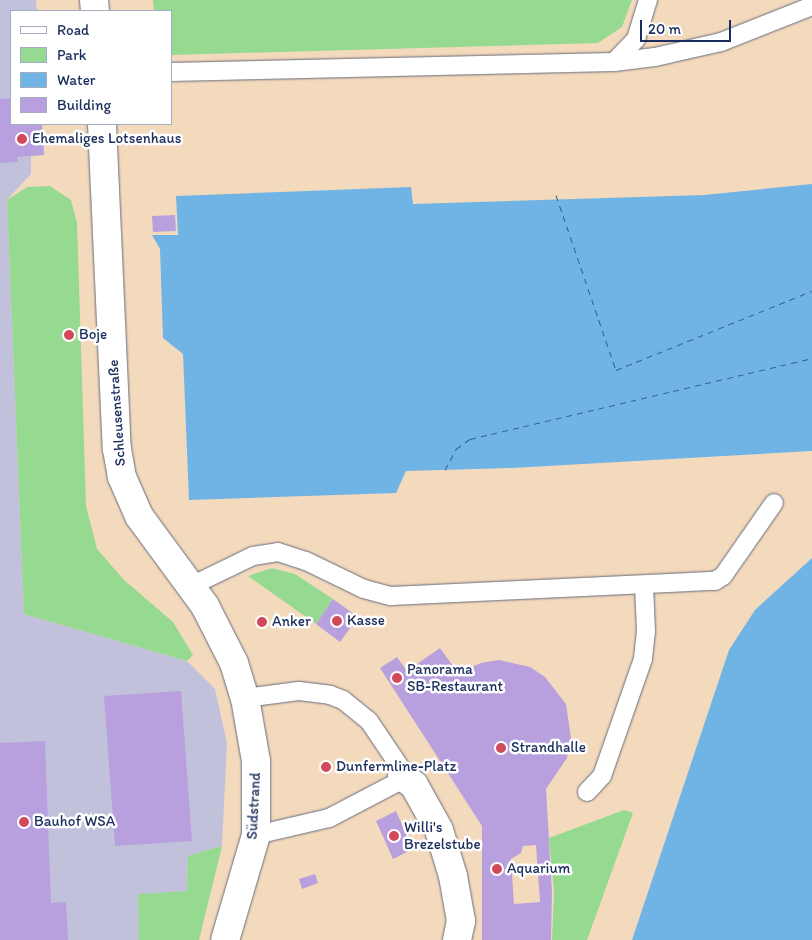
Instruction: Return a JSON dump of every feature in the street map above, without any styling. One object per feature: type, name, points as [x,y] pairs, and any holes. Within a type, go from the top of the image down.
[{"type":"street","name":"Schleusenstraße","points":[[102,125],[119,465],[129,497],[139,516],[191,586],[222,639],[245,698]]},
{"type":"street","name":"Südstrand","points":[[225,940],[256,835],[256,761],[245,698]]},
{"type":"street","points":[[402,776],[414,784],[439,830],[462,921],[458,940]]},
{"type":"lane","points":[[614,62],[636,38],[648,0]]},
{"type":"lane","points":[[172,72],[614,62],[655,57],[721,42],[808,12]]},
{"type":"lane","points":[[191,586],[253,556],[278,552],[306,561],[364,589],[391,596],[720,580],[774,502]]},
{"type":"lane","points":[[587,792],[602,776],[643,659],[646,638],[644,585]]},
{"type":"lane","points":[[245,698],[299,691],[330,695],[343,700],[369,721],[401,766],[402,776],[385,790],[329,818],[256,835]]},
{"type":"shaded area","points":[[0,0],[36,0],[37,10],[10,10],[10,125],[42,125],[44,155],[31,156],[31,174],[7,200],[24,614],[187,661],[215,689],[227,743],[222,846],[188,856],[187,891],[138,895],[139,940],[0,940]]},
{"type":"green space","points":[[153,0],[632,0],[622,27],[598,43],[172,55],[172,10],[154,10]]},
{"type":"green space","points":[[50,186],[71,200],[77,223],[86,506],[97,549],[124,580],[173,622],[193,655],[187,661],[24,614],[7,200],[27,187]]},
{"type":"green space","points":[[272,568],[295,574],[333,599],[316,624],[248,576]]},
{"type":"green space","points":[[624,810],[633,813],[587,940],[552,940],[554,892],[549,838]]},
{"type":"green space","points":[[222,846],[199,940],[139,940],[138,894],[187,891],[188,856]]},
{"type":"water","points":[[812,184],[812,451],[512,468],[406,471],[396,493],[189,500],[183,354],[163,338],[160,249],[152,235],[178,235],[176,196],[411,187],[413,204],[704,195]]},
{"type":"water","points":[[812,558],[812,940],[632,940],[729,650],[755,610]]},
{"type":"building","name":"Ehemaliges Lotsenhaus","points":[[10,98],[10,125],[42,125],[44,155],[17,157],[18,162],[0,163],[0,99]]},
{"type":"building","points":[[175,215],[176,231],[153,232],[152,216]]},
{"type":"building","name":"Kasse","points":[[333,599],[358,617],[340,642],[316,624]]},
{"type":"building","name":"Strandhalle","points":[[440,648],[458,673],[481,663],[499,660],[530,667],[545,677],[566,704],[571,738],[567,758],[546,789],[552,892],[551,940],[482,940],[482,826],[380,668],[397,657],[407,671]],"holes":[[[536,845],[540,902],[514,904],[511,859],[521,853],[523,846]]]},
{"type":"building","points":[[181,691],[192,841],[115,846],[104,696]]},
{"type":"building","name":"Bauhof WSA","points":[[45,741],[51,903],[66,902],[68,940],[0,940],[0,743]]},
{"type":"building","points":[[396,811],[413,849],[393,859],[376,821]]},
{"type":"building","points":[[315,874],[318,883],[302,889],[299,879]]},
{"type":"ferry route","points":[[556,195],[616,370],[812,291]]},
{"type":"ferry route","points":[[445,470],[456,449],[470,439],[812,358]]},
{"type":"place","name":"Ehemaliges Lotsenhaus","points":[[22,139]]},
{"type":"place","name":"Boje","points":[[69,335]]},
{"type":"place","name":"Kasse","points":[[337,621]]},
{"type":"place","name":"Anker","points":[[262,622]]},
{"type":"place","name":"Panorama SB-Restaurant","points":[[397,678]]},
{"type":"place","name":"Strandhalle","points":[[501,748]]},
{"type":"place","name":"Dunfermline-Platz","points":[[326,767]]},
{"type":"place","name":"Bauhof WSA","points":[[24,822]]},
{"type":"place","name":"Willi's Brezelstube","points":[[394,836]]},
{"type":"place","name":"Aquarium","points":[[497,869]]}]
